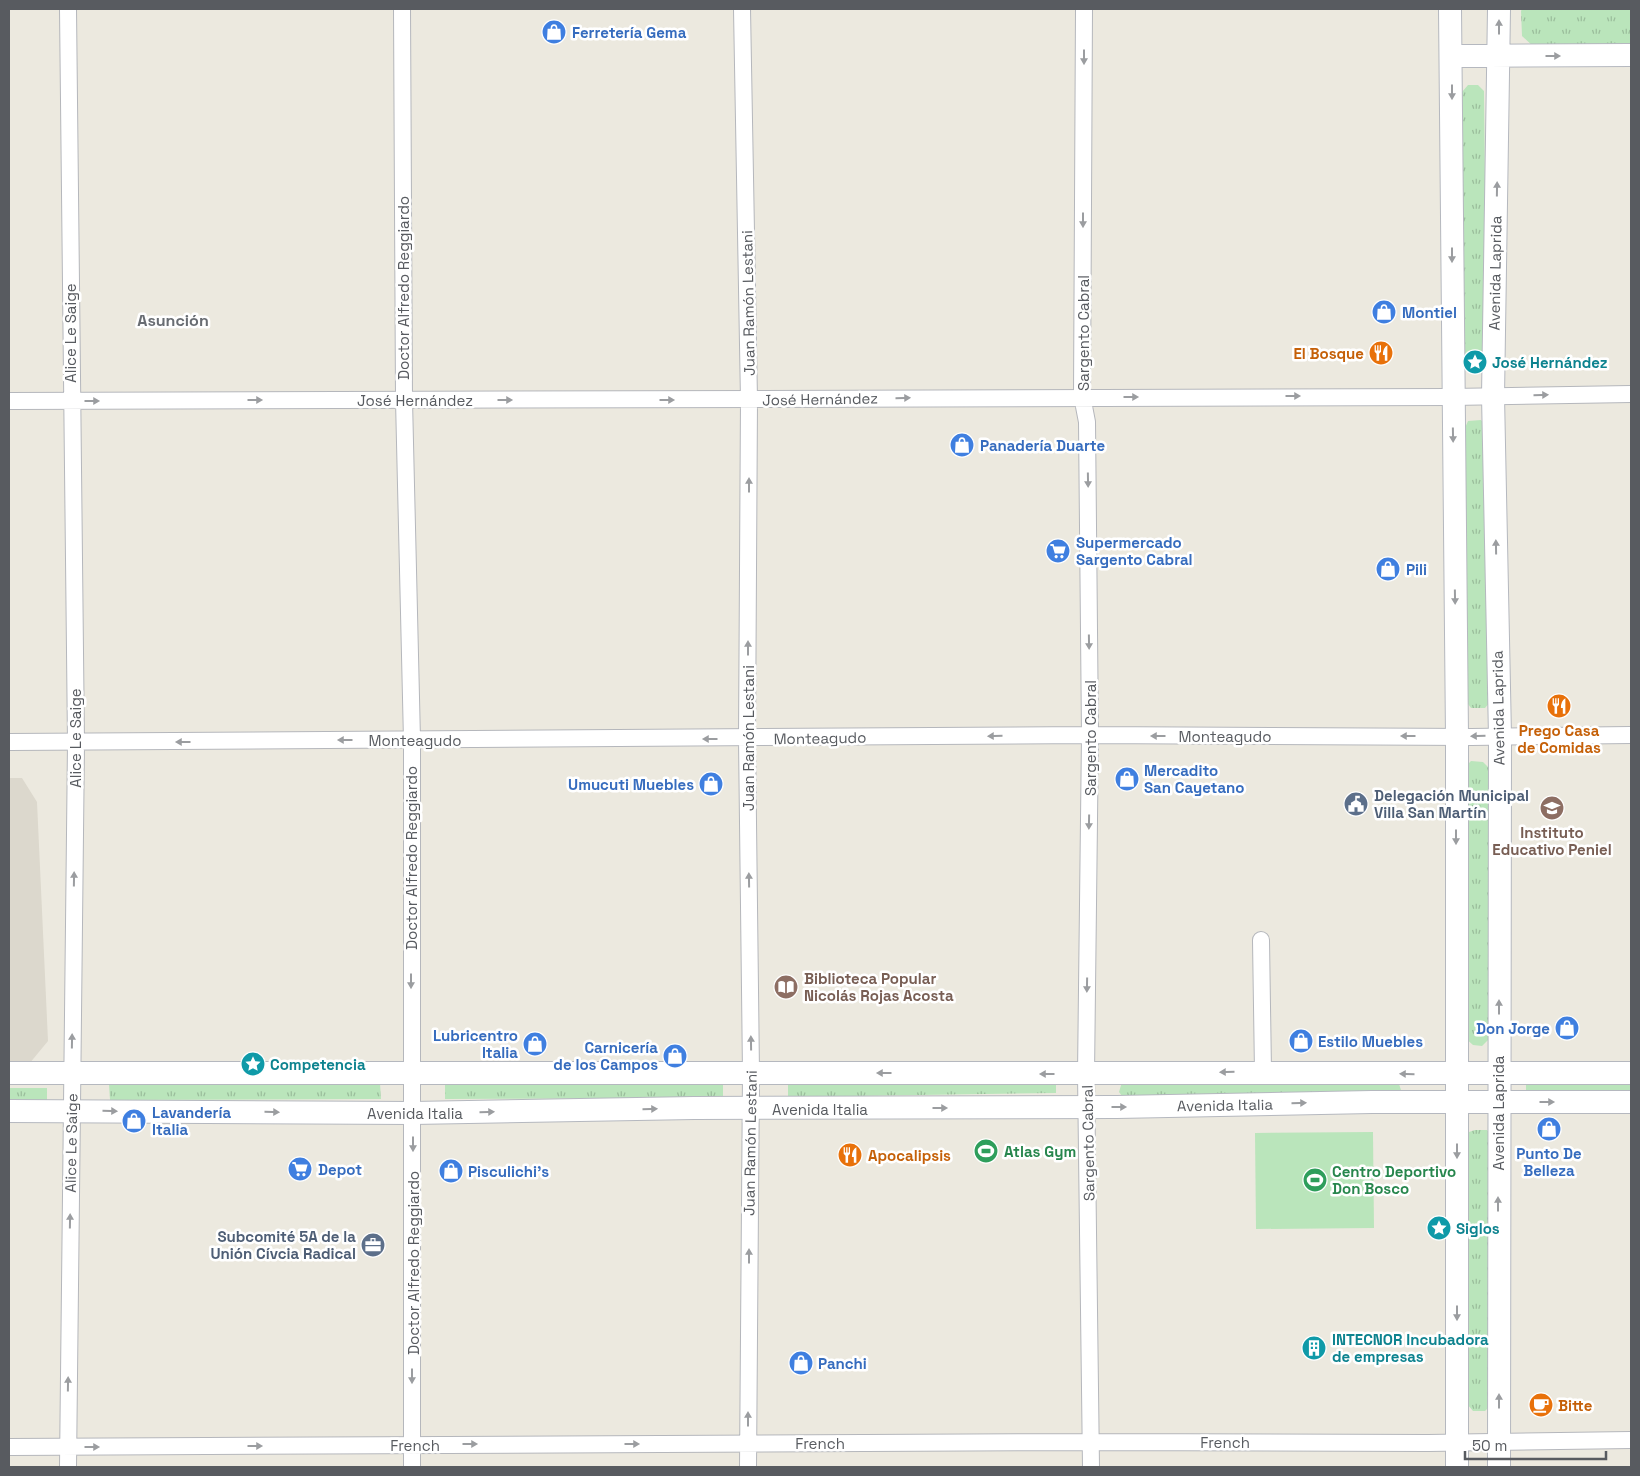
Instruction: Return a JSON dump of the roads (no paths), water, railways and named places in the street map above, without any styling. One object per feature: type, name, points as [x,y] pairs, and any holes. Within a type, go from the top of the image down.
[{"type":"main road","points":[[1450,9],[1452,56],[1452,397],[1457,736],[1455,1073],[1457,1102],[1457,1467]]},
{"type":"main road","name":"Avenida Laprida","points":[[1499,9],[1492,396],[1500,736],[1499,1467]]},
{"type":"main road","points":[[1452,56],[1631,56]]},
{"type":"main road","points":[[9,1073],[1086,1074],[1631,1072]]},
{"type":"main road","name":"Avenida Italia","points":[[9,1111],[413,1113],[1457,1102],[1631,1102]]},
{"type":"street","name":"Alice Le Saige","points":[[68,9],[76,742],[68,1467]]},
{"type":"street","name":"Doctor Alfredo Reggiardo","points":[[402,9],[404,400],[412,740],[412,1467]]},
{"type":"street","name":"Juan Ramón Lestani","points":[[742,9],[750,400],[747,739],[751,1073],[748,1467]]},
{"type":"street","name":"Sargento Cabral","points":[[1084,9],[1082,396],[1087,422],[1090,735],[1086,1074],[1088,1107],[1091,1467]]},
{"type":"street","name":"José Hernández","points":[[9,402],[750,400],[1082,396],[1452,397],[1631,394]]},
{"type":"street","name":"Monteagudo","points":[[9,742],[747,739],[1090,735],[1631,735]]},
{"type":"street","points":[[1261,940],[1263,1072]]},
{"type":"street","name":"French","points":[[9,1447],[1091,1442],[1457,1443],[1631,1440]]},
{"type":"place","name":"Ferretería Gema","points":[[554,32]]},
{"type":"place","name":"Montiel","points":[[1384,312]]},
{"type":"place","name":"El Bosque","points":[[1381,353]]},
{"type":"place","name":"José Hernández","points":[[1475,362]]},
{"type":"place","name":"Panadería Duarte","points":[[962,445]]},
{"type":"place","name":"Supermercado Sargento Cabral","points":[[1058,551]]},
{"type":"place","name":"Pili","points":[[1388,569]]},
{"type":"place","name":"Prego Casa de Comidas","points":[[1559,706]]},
{"type":"place","name":"Mercadito San Cayetano","points":[[1127,779]]},
{"type":"place","name":"Umucuti Muebles","points":[[711,784]]},
{"type":"place","name":"Delegación Municipal Villa San Martín","points":[[1356,804]]},
{"type":"place","name":"Instituto Educativo Peniel","points":[[1552,808]]},
{"type":"place","name":"Biblioteca Popular Nicolás Rojas Acosta","points":[[786,987]]},
{"type":"place","name":"Don Jorge","points":[[1567,1028]]},
{"type":"place","name":"Estilo Muebles","points":[[1301,1041]]},
{"type":"place","name":"Lubricentro Italia","points":[[535,1044]]},
{"type":"place","name":"Carnicería de los Campos","points":[[675,1056]]},
{"type":"place","name":"Competencia","points":[[253,1064]]},
{"type":"place","name":"Lavandería Italia","points":[[134,1121]]},
{"type":"place","name":"Punto De Belleza","points":[[1549,1129]]},
{"type":"place","name":"Atlas Gym","points":[[986,1151]]},
{"type":"place","name":"Apocalipsis","points":[[850,1155]]},
{"type":"place","name":"Depot","points":[[300,1169]]},
{"type":"place","name":"Pisculichi's","points":[[451,1171]]},
{"type":"place","name":"Centro Deportivo Don Bosco","points":[[1315,1180]]},
{"type":"place","name":"Siglos","points":[[1439,1228]]},
{"type":"place","name":"Subcomité 5A de la Unión Cívcia Radical","points":[[373,1245]]},
{"type":"place","name":"INTECNOR Incubadora de empresas","points":[[1314,1348]]},
{"type":"place","name":"Panchi","points":[[801,1363]]},
{"type":"place","name":"Bitte","points":[[1541,1405]]},
{"type":"district","name":"Asunción","points":[[173,320]]}]
